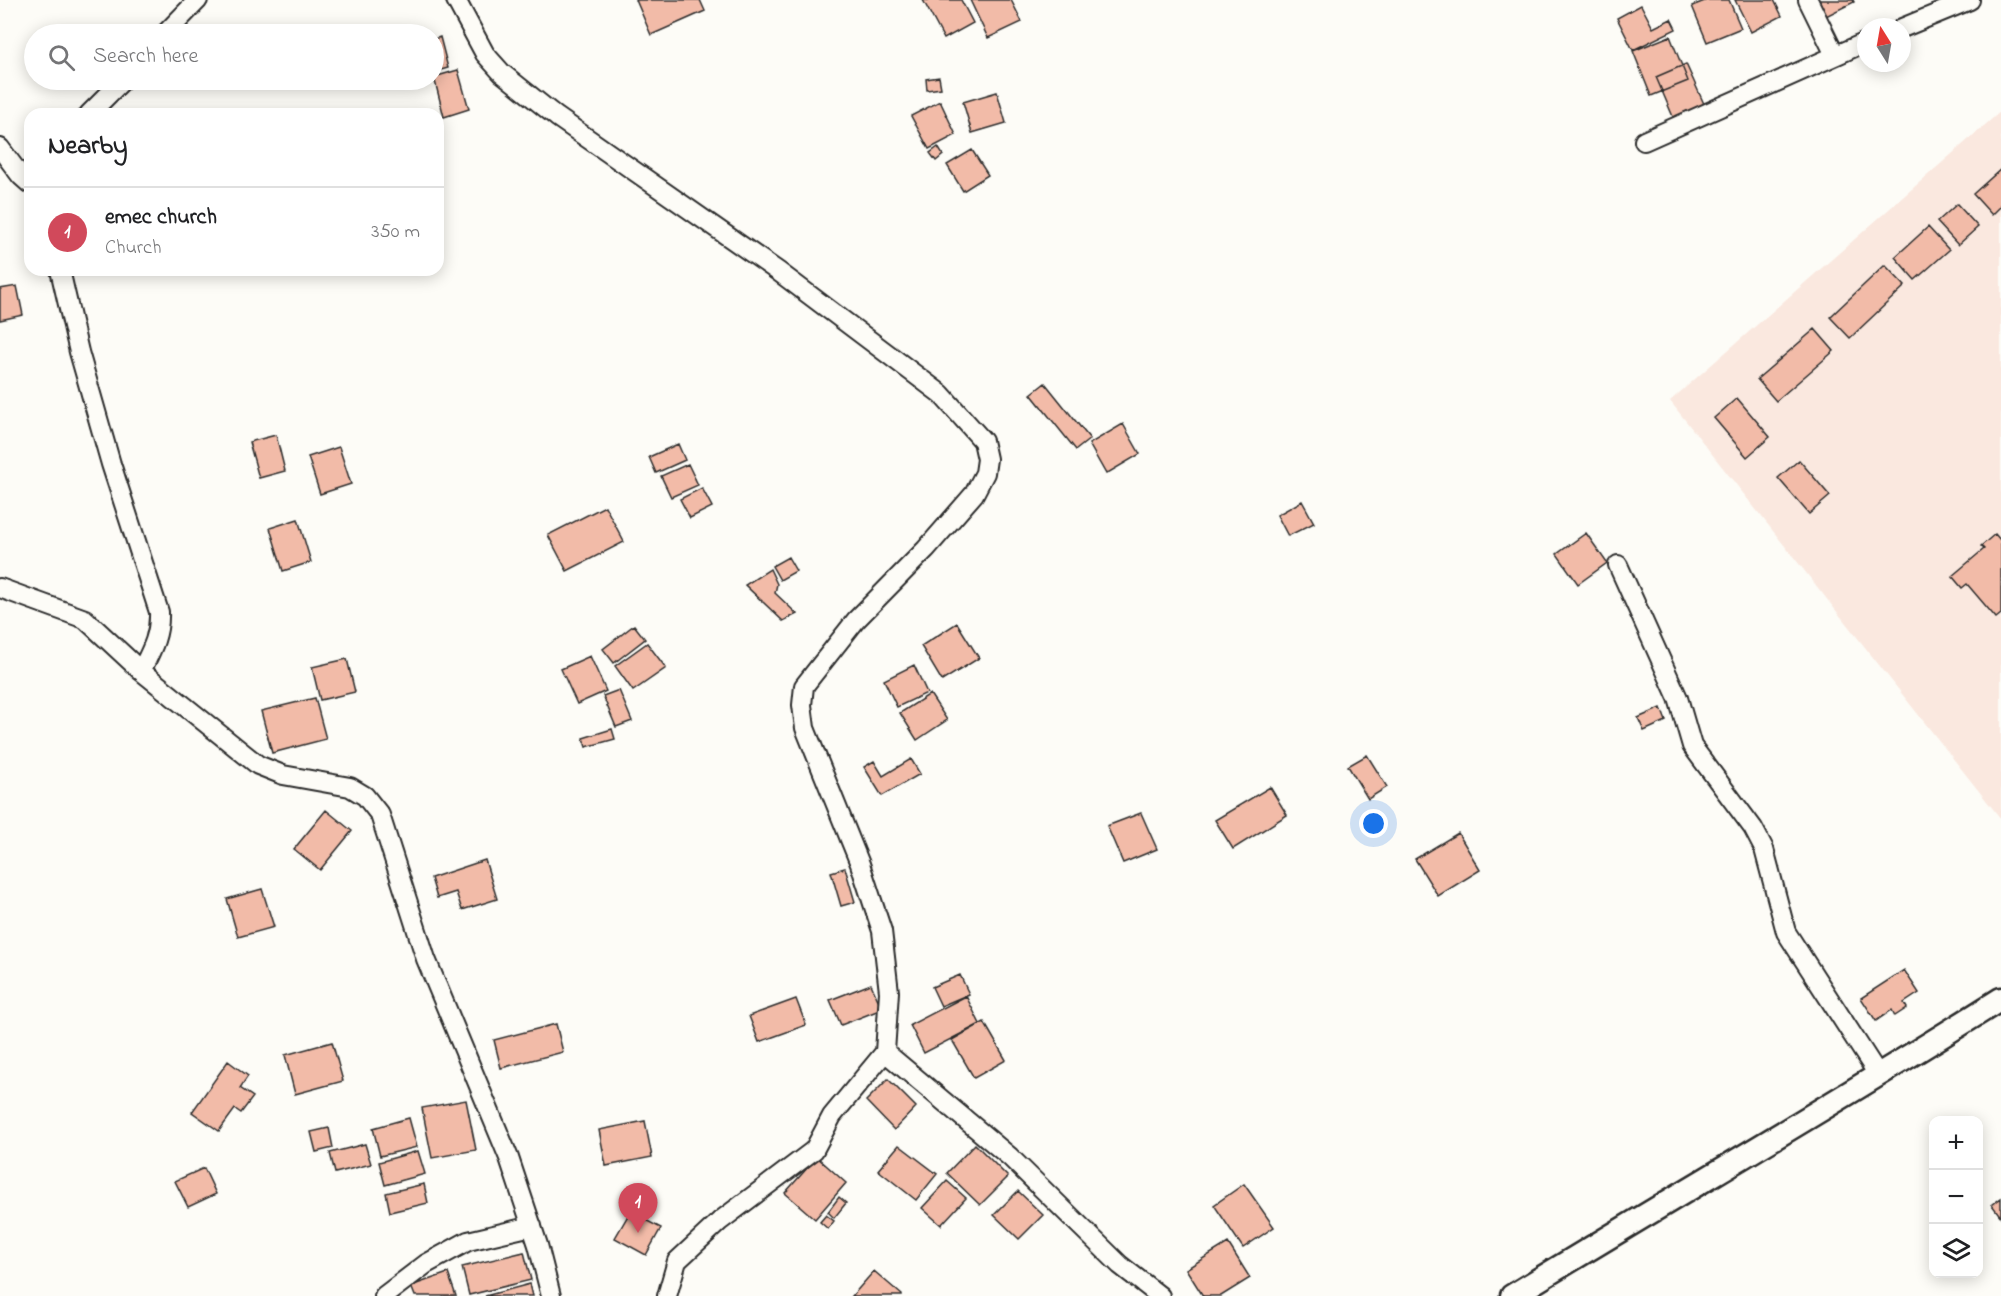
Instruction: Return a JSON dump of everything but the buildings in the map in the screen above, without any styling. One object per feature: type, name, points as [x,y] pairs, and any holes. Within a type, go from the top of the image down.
[{"type":"main road","points":[[1512,1296],[1735,1159],[1879,1076],[2001,999]]},
{"type":"street","points":[[175,24],[198,0]]},
{"type":"street","points":[[456,0],[485,54],[502,74],[566,124],[779,272],[941,394],[983,441],[987,459],[985,473],[974,494],[926,549],[856,620],[804,686],[802,705],[805,728],[860,864],[882,931],[889,992],[885,1052],[832,1116],[813,1150],[720,1221],[677,1261],[667,1296]]},
{"type":"street","points":[[1808,0],[1835,55]]},
{"type":"street","points":[[1911,24],[1970,0]]},
{"type":"street","points":[[1644,141],[1857,46]]},
{"type":"street","points":[[95,108],[113,90]]},
{"type":"street","points":[[0,148],[24,177]]},
{"type":"street","points":[[61,276],[79,352],[111,464],[159,612],[160,628],[156,643],[141,671]]},
{"type":"street","points":[[1618,565],[1678,698],[1692,746],[1753,828],[1764,849],[1786,932],[1879,1076]]},
{"type":"street","points":[[0,588],[85,619],[141,671],[258,765],[284,775],[350,786],[365,796],[380,815],[426,959],[509,1158],[532,1226],[551,1296]]},
{"type":"street","points":[[885,1052],[1010,1157],[1120,1265],[1160,1296]]},
{"type":"street","points":[[384,1296],[426,1264],[468,1241],[532,1226]]},
{"type":"shaded area","points":[[2001,111],[2001,819],[1670,401]]},
{"type":"place","name":"emec church","points":[[638,1233]]}]
